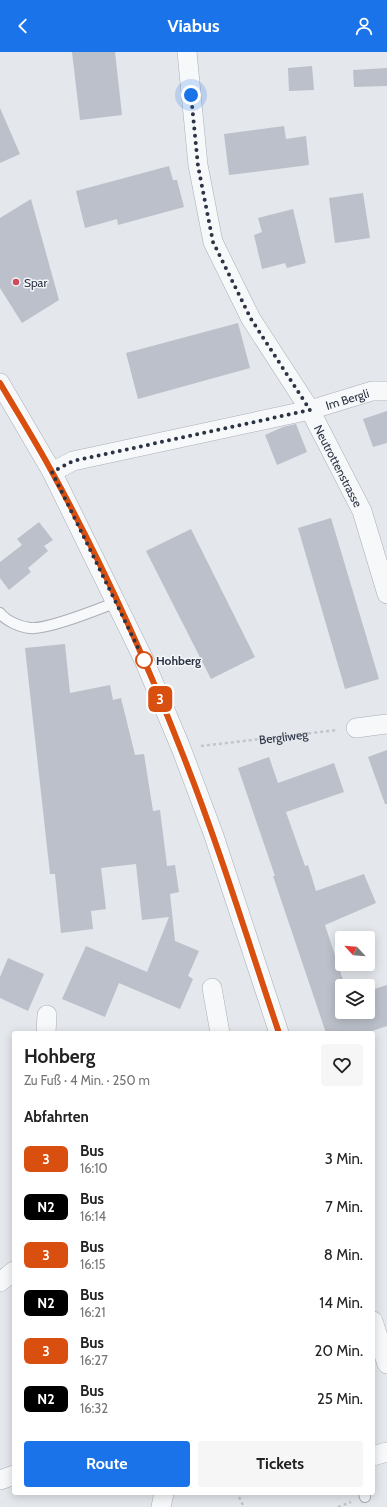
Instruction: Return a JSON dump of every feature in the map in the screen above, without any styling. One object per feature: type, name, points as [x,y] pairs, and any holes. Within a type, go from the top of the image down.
[{"type":"street","name":"Neutrottenstrasse","points":[[187,52],[198,166],[213,242],[251,319],[310,410],[362,511],[387,594]]},
{"type":"street","points":[[0,383],[52,472],[117,602],[181,748],[213,833],[278,1031]]},
{"type":"street","name":"Im Bergli","points":[[52,472],[73,461],[310,410],[372,391],[387,391]]},
{"type":"street","points":[[356,728],[387,724]]},
{"type":"street","points":[[212,988],[220,1031]]},
{"type":"street","points":[[0,1282],[12,1273]]},
{"type":"street","points":[[375,1327],[387,1364]]},
{"type":"street","points":[[375,1455],[387,1452]]},
{"type":"street","points":[[0,1480],[12,1476]]},
{"type":"street","points":[[160,1507],[163,1495]]},
{"type":"lane","points":[[0,613],[14,624],[30,628],[43,627],[117,602]]},
{"type":"path","name":"Bergliweg","points":[[181,748],[356,728]]},
{"type":"path","points":[[239,1497],[244,1507]]},
{"type":"building","points":[[72,52],[115,52],[122,115],[80,120]]},
{"type":"building","points":[[312,66],[314,90],[289,91],[288,68]]},
{"type":"building","points":[[387,68],[387,86],[354,87],[353,70]]},
{"type":"building","points":[[0,108],[20,154],[0,163]]},
{"type":"building","points":[[284,126],[286,139],[306,136],[309,165],[229,175],[224,134]]},
{"type":"building","points":[[169,166],[173,180],[177,180],[184,207],[118,225],[117,219],[85,228],[76,191]]},
{"type":"building","points":[[363,193],[370,238],[335,243],[329,198]]},
{"type":"building","points":[[31,199],[59,300],[22,323],[0,288],[0,218]]},
{"type":"building","points":[[293,209],[306,263],[287,268],[285,263],[262,269],[254,235],[262,232],[258,218]]},
{"type":"building","points":[[238,323],[250,368],[138,399],[126,353]]},
{"type":"building","points":[[387,411],[387,443],[373,447],[363,419]]},
{"type":"building","points":[[296,424],[307,452],[277,465],[265,435],[283,427]]},
{"type":"building","points":[[331,518],[379,679],[345,689],[298,528]]},
{"type":"building","points":[[39,522],[53,540],[44,546],[48,551],[28,568],[31,572],[9,590],[0,578],[0,562],[22,545],[17,539]]},
{"type":"building","points":[[191,529],[255,657],[211,679],[146,551]]},
{"type":"building","points":[[65,644],[70,693],[110,685],[113,700],[121,698],[135,755],[144,754],[153,811],[160,810],[167,866],[175,865],[179,892],[170,894],[175,941],[199,951],[188,976],[193,979],[180,1009],[119,983],[105,1017],[62,999],[86,946],[147,972],[169,917],[142,920],[136,864],[101,868],[106,909],[91,911],[93,929],[61,933],[55,874],[50,874],[25,648]]},
{"type":"building","points":[[387,750],[387,804],[385,804],[368,757]]},
{"type":"building","points":[[269,757],[278,783],[334,763],[344,792],[286,812],[305,866],[308,865],[316,891],[364,874],[376,903],[325,925],[335,956],[335,971],[340,971],[343,979],[335,979],[335,1019],[375,1019],[375,989],[387,985],[387,1026],[372,1031],[325,1031],[273,876],[275,876],[238,768]]},
{"type":"building","points":[[8,958],[44,974],[28,1011],[0,998],[0,977]]},
{"type":"bus line","name":"3","points":[[0,383],[52,472],[117,602],[144,660],[181,748],[213,833],[278,1031]]},
{"type":"place","name":"Spar","points":[[16,282]]},
{"type":"place","name":"Hohberg","points":[[144,660]]},
{"type":"route","points":[[144,660],[117,602],[52,472],[73,461],[310,410],[251,319],[213,242],[198,166],[191,95]]}]
